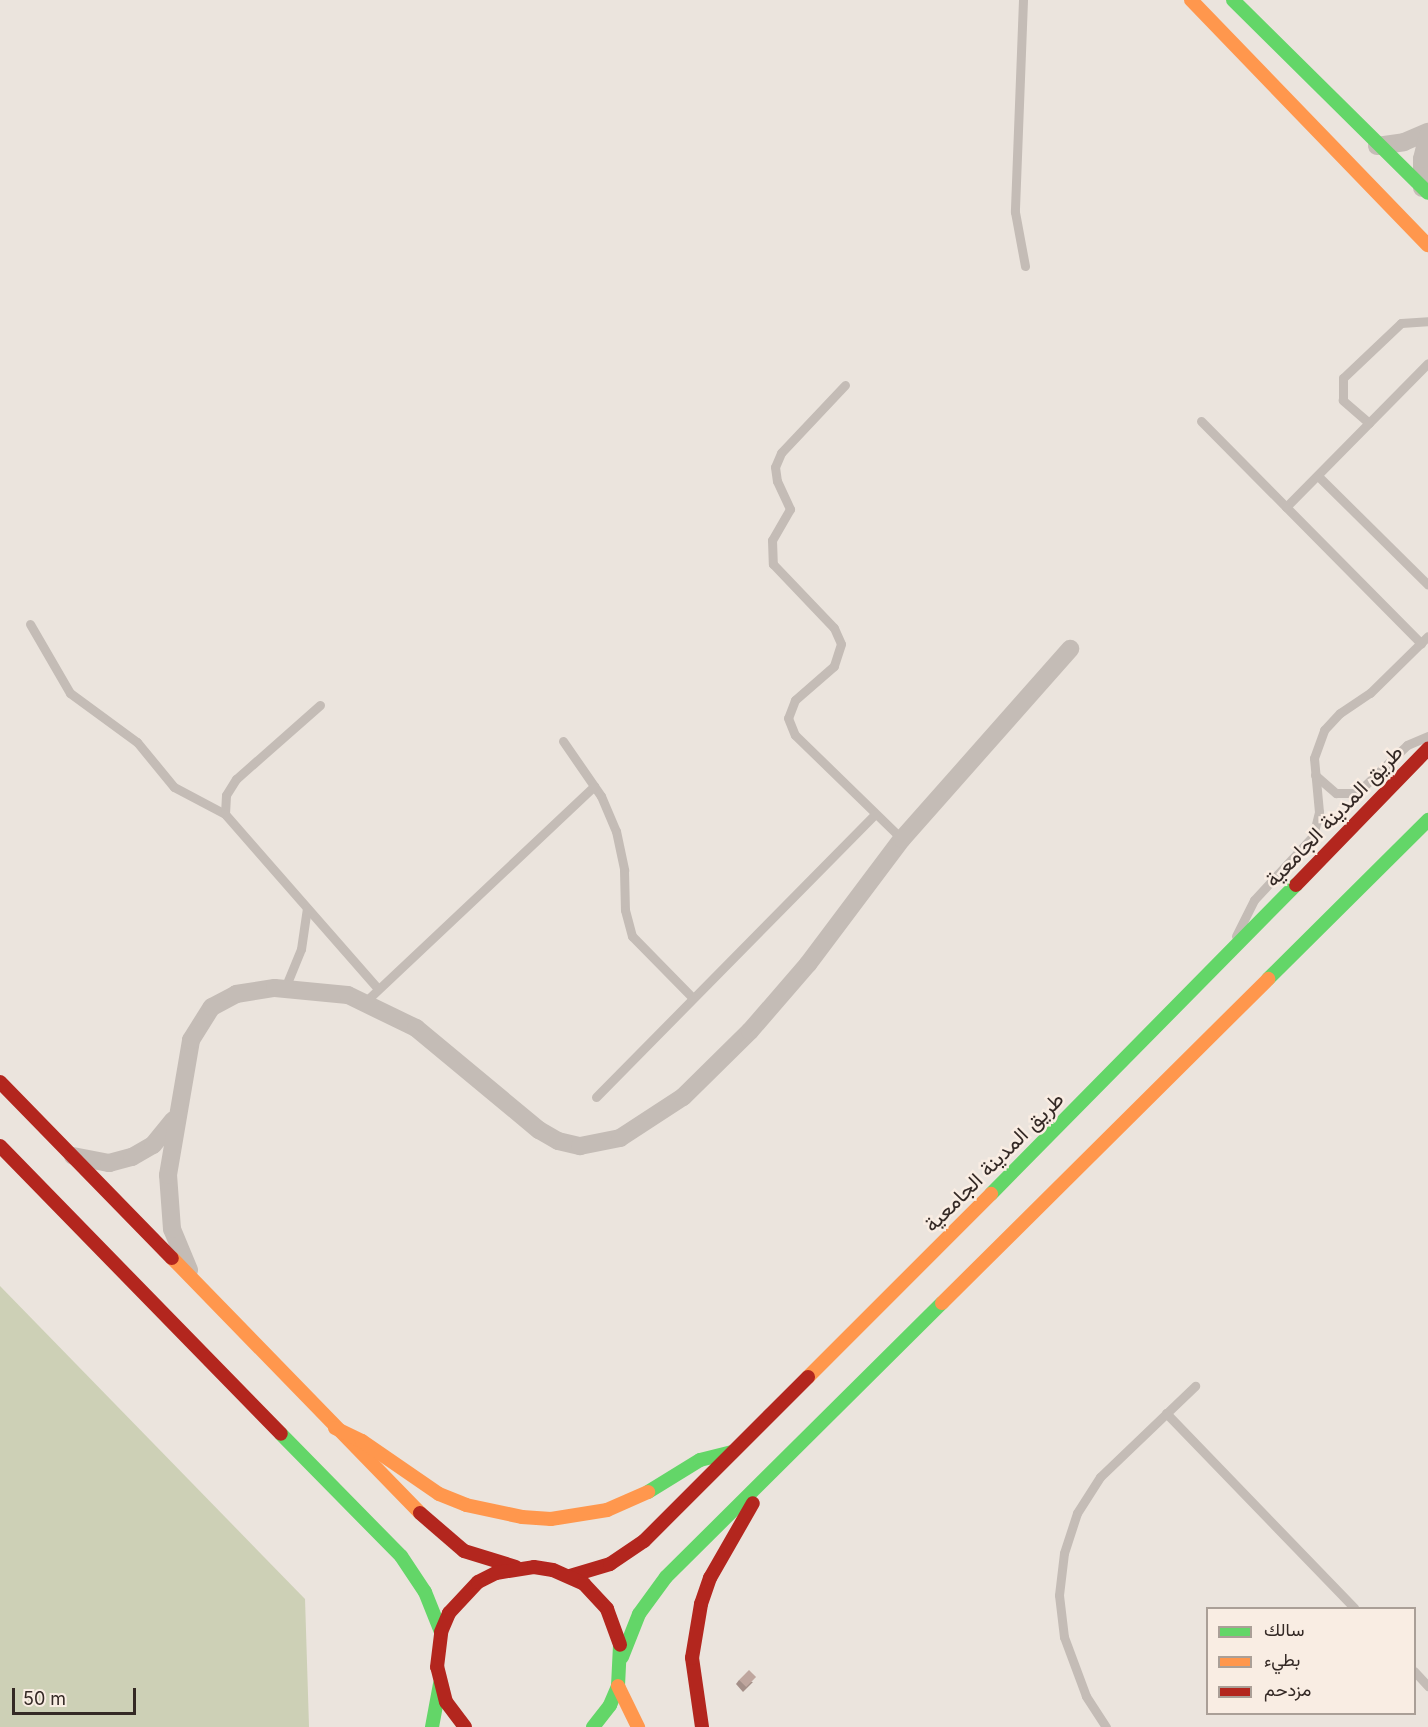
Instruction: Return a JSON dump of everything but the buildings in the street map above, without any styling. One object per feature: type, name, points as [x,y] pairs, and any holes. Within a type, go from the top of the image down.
[{"type":"main road","points":[[1191,0],[1428,245]]},
{"type":"main road","points":[[1233,0],[1377,146],[1425,190]]},
{"type":"main road","name":"طريق المدينة الجامعية","points":[[570,1576],[610,1564],[633,1550],[734,1452],[1234,950],[1428,749]]},
{"type":"main road","points":[[593,1727],[610,1706],[618,1686],[622,1657],[632,1628],[656,1589],[1428,820]]},
{"type":"main road","points":[[0,1082],[335,1428],[448,1540],[480,1559],[516,1568],[543,1568],[570,1576],[597,1596],[607,1609],[615,1624],[622,1657]]},
{"type":"main road","points":[[0,1146],[401,1556],[425,1592],[441,1632]]},
{"type":"main road","points":[[335,1428],[362,1441],[439,1494],[484,1510],[522,1517],[551,1519],[607,1510],[658,1488],[700,1460],[734,1452]]},
{"type":"main road","points":[[702,1727],[692,1658],[699,1613],[710,1578],[750,1510],[757,1487]]},
{"type":"main road","points":[[465,1727],[446,1702],[440,1684],[437,1649],[441,1632],[449,1612],[478,1582],[516,1568]]},
{"type":"main road","points":[[432,1727],[440,1684]]},
{"type":"main road","points":[[618,1686],[638,1727]]},
{"type":"street","points":[[1377,146],[1404,142],[1428,134]]},
{"type":"street","points":[[1425,190],[1422,159],[1428,134]]},
{"type":"street","points":[[198,1287],[177,1243],[170,1215],[168,1175],[176,1116],[191,1040],[203,1016],[236,994],[285,988],[371,995],[416,1028],[539,1130],[558,1141],[600,1145],[649,1123],[683,1096],[750,1031],[808,964],[902,839],[1070,649]]},
{"type":"street","points":[[73,1156],[96,1162],[132,1157],[153,1145],[176,1116]]},
{"type":"lane","points":[[1023,0],[1015,212],[1025,266]]},
{"type":"lane","points":[[1369,423],[1343,400],[1343,378],[1401,323],[1428,321]]},
{"type":"lane","points":[[1286,507],[1319,477],[1428,363]]},
{"type":"lane","points":[[845,385],[777,459],[775,474],[790,509],[772,540],[771,556],[776,570],[834,628],[841,644],[834,666],[792,706],[789,725],[902,839]]},
{"type":"lane","points":[[1201,421],[1286,507],[1424,639],[1370,693],[1327,726],[1316,748],[1315,775],[1319,812],[1313,836],[1246,911],[1234,950]]},
{"type":"lane","points":[[1319,477],[1428,585]]},
{"type":"lane","points":[[30,624],[70,693],[137,742],[174,787],[225,814],[307,908],[371,995],[594,786]]},
{"type":"lane","points":[[225,814],[226,795],[236,779],[320,705]]},
{"type":"lane","points":[[1315,775],[1336,794],[1357,793],[1407,745],[1428,736]]},
{"type":"lane","points":[[563,741],[594,786],[616,831],[624,870],[626,919],[632,936],[693,998]]},
{"type":"lane","points":[[596,1098],[875,814]]},
{"type":"lane","points":[[285,988],[301,949],[307,908]]},
{"type":"lane","points":[[1106,1727],[1086,1696],[1065,1637],[1059,1595],[1064,1553],[1077,1513],[1100,1477],[1196,1386]]},
{"type":"lane","points":[[1166,1413],[1353,1607]]},
{"type":"lane","points":[[1416,1673],[1428,1686]]},
{"type":"green space","points":[[0,1286],[305,1599],[309,1727],[0,1727]]},
{"type":"traffic: fast","points":[[1233,0],[1428,193]]},
{"type":"traffic: fast","points":[[1268,979],[1428,820]]},
{"type":"traffic: fast","points":[[991,1194],[1296,885]]},
{"type":"traffic: fast","points":[[622,1657],[639,1614],[666,1577],[942,1303]]},
{"type":"traffic: fast","points":[[281,1434],[401,1556],[425,1592],[441,1632]]},
{"type":"traffic: fast","points":[[648,1492],[700,1460],[732,1452]]},
{"type":"traffic: fast","points":[[593,1727],[610,1705],[618,1686],[620,1645]]},
{"type":"traffic: fast","points":[[432,1727],[440,1684]]},
{"type":"traffic: slow","points":[[1191,0],[1428,245]]},
{"type":"traffic: slow","points":[[942,1303],[1268,979]]},
{"type":"traffic: slow","points":[[808,1377],[991,1194]]},
{"type":"traffic: slow","points":[[172,1258],[420,1513]]},
{"type":"traffic: slow","points":[[335,1428],[362,1441],[439,1494],[466,1505],[522,1517],[551,1519],[607,1510],[648,1492]]},
{"type":"traffic: slow","points":[[618,1686],[638,1727]]},
{"type":"traffic: jam","points":[[1296,885],[1428,749]]},
{"type":"traffic: jam","points":[[0,1082],[172,1258]]},
{"type":"traffic: jam","points":[[0,1146],[281,1434]]},
{"type":"traffic: jam","points":[[570,1576],[610,1564],[644,1541],[808,1377]]},
{"type":"traffic: jam","points":[[702,1727],[692,1658],[701,1604],[710,1578],[753,1503]]},
{"type":"traffic: jam","points":[[420,1513],[464,1551],[516,1567]]},
{"type":"traffic: jam","points":[[465,1727],[446,1702],[437,1667],[441,1632],[449,1613],[478,1582],[496,1573],[534,1567],[553,1570],[584,1584],[607,1609],[620,1645]]}]
